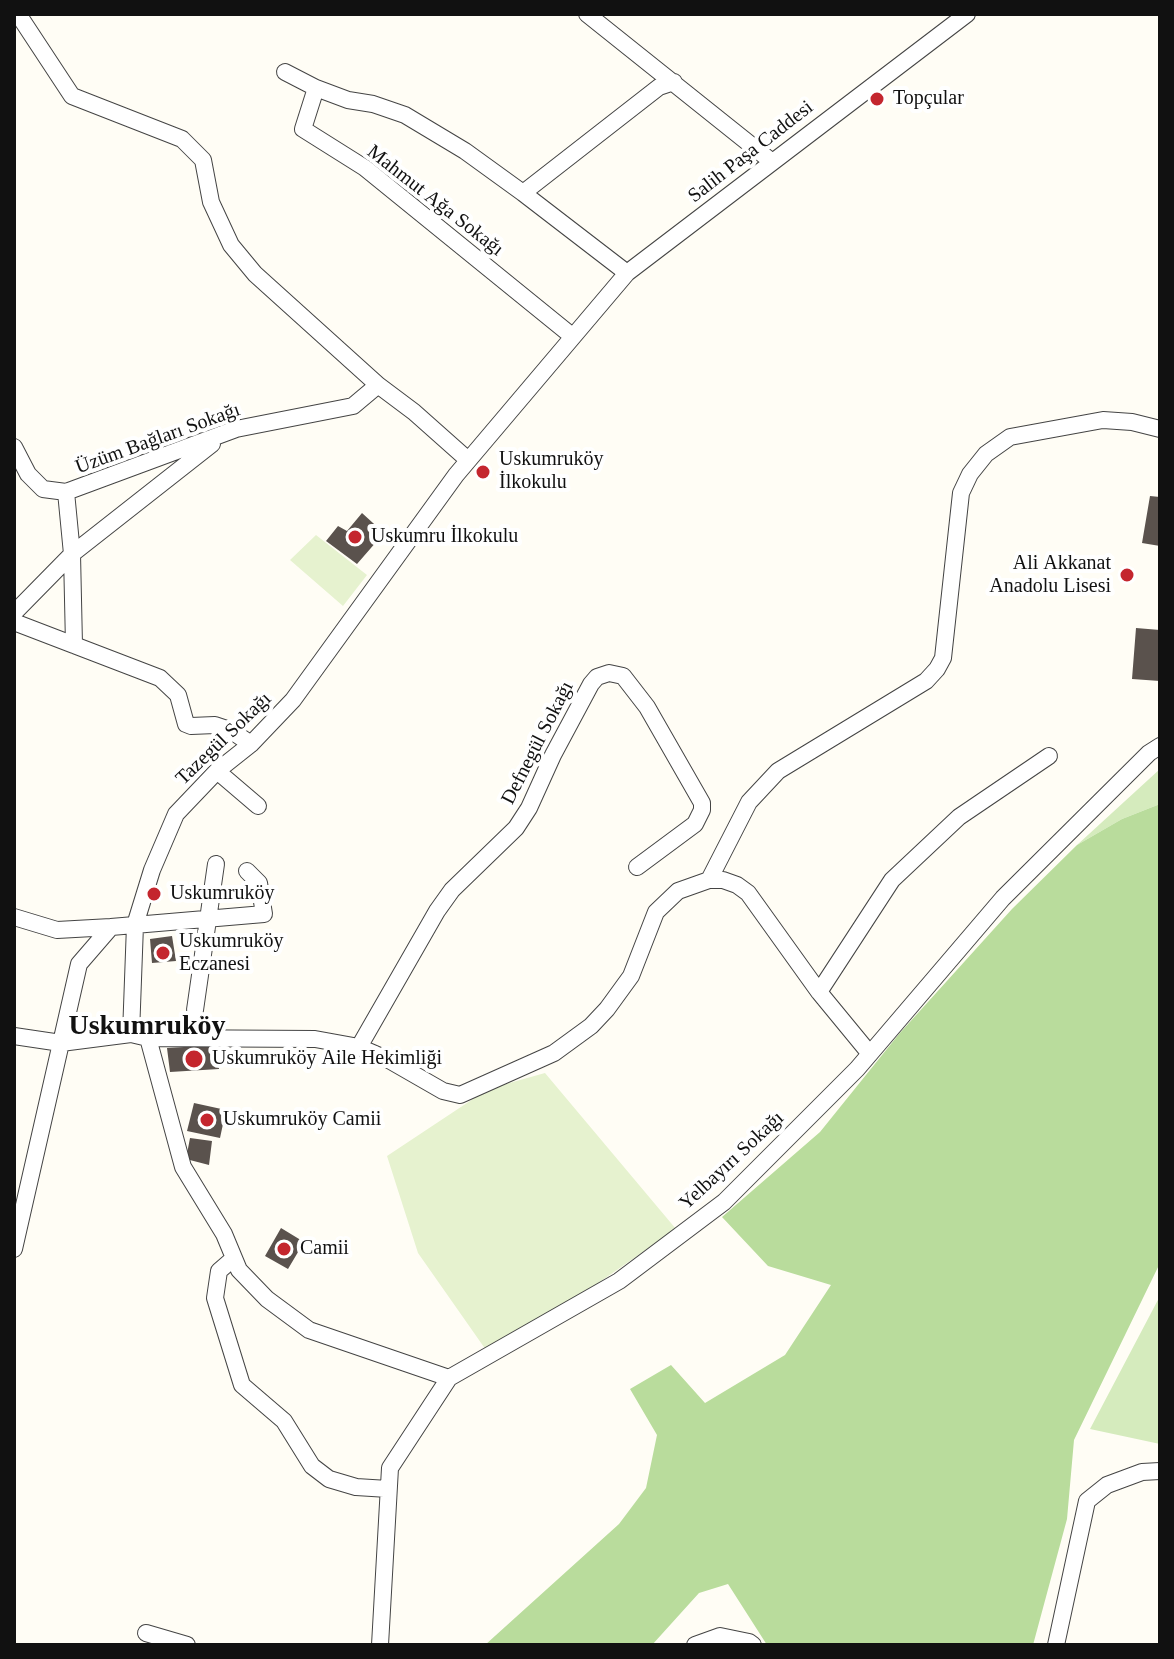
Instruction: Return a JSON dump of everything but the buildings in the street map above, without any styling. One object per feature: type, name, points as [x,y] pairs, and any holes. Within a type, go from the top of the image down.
[{"type":"street","points":[[18,14],[72,96],[182,139],[203,160],[211,202],[231,245],[255,274],[378,385],[424,420],[468,460]]},
{"type":"street","points":[[587,14],[771,161]]},
{"type":"street","name":"Salih Paşa Caddesi","points":[[572,336],[627,273],[967,14]]},
{"type":"street","points":[[285,72],[348,100],[373,104],[405,115],[465,151],[627,273]]},
{"type":"street","points":[[523,193],[659,87],[674,82]]},
{"type":"street","name":"Mahmut Ağa Sokağı","points":[[316,88],[303,129],[365,168],[572,336]]},
{"type":"street","name":"Tazegül Sokağı","points":[[131,1034],[135,925],[152,870],[176,814],[293,700],[468,460],[572,336]]},
{"type":"street","name":"Üzüm Bağları Sokağı","points":[[14,447],[28,474],[43,489],[66,492],[225,433],[353,406],[378,385]]},
{"type":"street","points":[[709,880],[749,802],[778,771],[926,681],[940,664],[961,493],[970,474],[986,454],[1010,437],[1103,420],[1132,422],[1160,429]]},
{"type":"street","points":[[14,613],[72,554],[225,433]]},
{"type":"street","points":[[66,492],[72,554],[74,645]]},
{"type":"street","points":[[14,622],[160,678],[170,684],[178,695],[186,724],[215,725],[230,730],[251,744]]},
{"type":"street","name":"Defnegül Sokağı","points":[[359,1047],[437,911],[452,890],[516,828],[591,684],[597,677],[609,673],[623,676],[647,707],[702,803],[695,824],[637,867]]},
{"type":"street","name":"Yelbayırı Sokağı","points":[[380,1645],[390,1468],[449,1378],[619,1281],[724,1202],[870,1054],[1003,898],[1149,753],[1160,746]]},
{"type":"street","points":[[819,992],[892,880],[959,817],[1049,756]]},
{"type":"street","points":[[217,771],[258,806]]},
{"type":"street","points":[[195,1010],[216,864]]},
{"type":"street","points":[[14,917],[57,930],[264,914],[259,883],[247,871]]},
{"type":"street","points":[[14,1036],[61,1043],[131,1034],[148,1038],[315,1039],[359,1047],[389,1060],[443,1091],[460,1095],[554,1053],[591,1026],[631,976],[650,922],[665,901],[691,884],[723,880],[748,893],[819,992],[870,1054]]},
{"type":"street","points":[[14,1249],[79,964],[111,927]]},
{"type":"street","points":[[148,1038],[183,1167],[224,1234],[239,1270],[267,1299],[309,1330],[449,1378]]},
{"type":"street","points":[[234,1258],[219,1271],[215,1298],[242,1385],[284,1421],[312,1466],[329,1479],[356,1487],[388,1489]]},
{"type":"street","points":[[1056,1645],[1087,1501],[1107,1485],[1142,1472],[1160,1471]]},
{"type":"street","points":[[146,1633],[187,1645]]},
{"type":"street","points":[[695,1645],[720,1636],[753,1645]]},
{"type":"green space","points":[[316,535],[367,575],[343,606],[290,560]]},
{"type":"green space","points":[[1160,769],[1160,804],[1122,819],[1077,845]]},
{"type":"green space","points":[[1160,804],[1160,1263],[1074,1440],[1067,1519],[1033,1645],[767,1645],[728,1584],[699,1593],[652,1645],[485,1645],[619,1524],[646,1488],[657,1435],[630,1389],[671,1365],[705,1403],[785,1355],[831,1285],[768,1266],[722,1217],[820,1132],[899,1034],[1012,909],[1077,845],[1122,819]]},
{"type":"green space","points":[[545,1073],[676,1229],[588,1290],[486,1350],[418,1253],[387,1156],[488,1089]]},
{"type":"green space","points":[[1160,1296],[1160,1444],[1090,1429]]},
{"type":"place","name":"Topçular","points":[[877,99]]},
{"type":"place","name":"Uskumruköy İlkokulu","points":[[483,472]]},
{"type":"place","name":"Uskumru İlkokulu","points":[[355,537]]},
{"type":"place","name":"Ali Akkanat Anadolu Lisesi","points":[[1127,575]]},
{"type":"place","name":"Uskumruköy","points":[[154,894]]},
{"type":"place","name":"Uskumruköy Eczanesi","points":[[163,953]]},
{"type":"place","name":"Uskumruköy Aile Hekimliği","points":[[194,1059]]},
{"type":"place","name":"Uskumruköy Camii","points":[[207,1120]]},
{"type":"place","name":"Camii","points":[[284,1249]]},
{"type":"district","name":"Uskumruköy","points":[[147,1027]]}]
